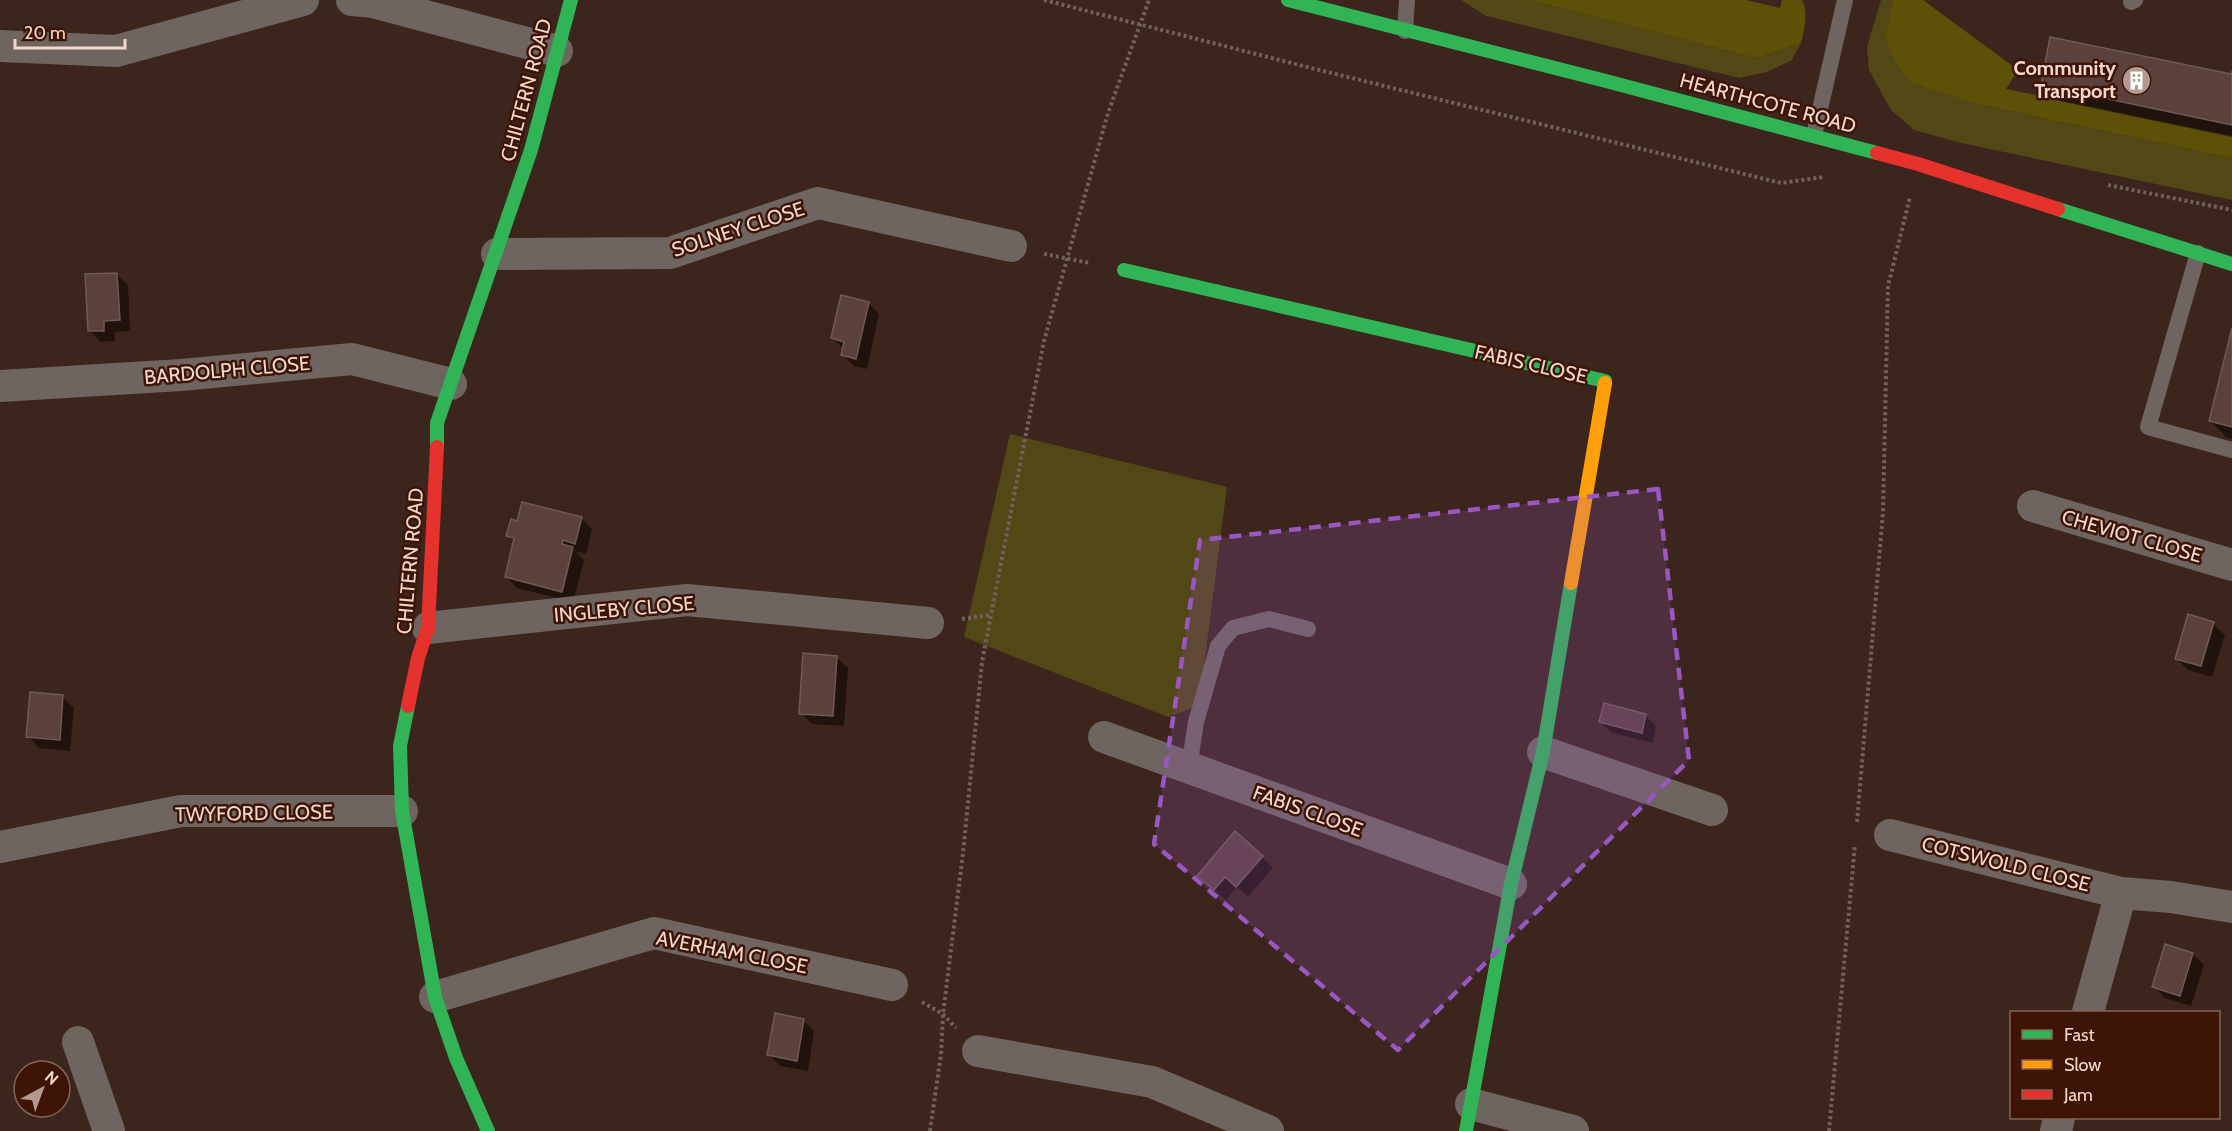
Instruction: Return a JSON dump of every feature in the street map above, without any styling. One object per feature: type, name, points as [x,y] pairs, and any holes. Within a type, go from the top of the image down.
[{"type":"street","points":[[0,46],[116,51],[303,0]]},
{"type":"street","points":[[352,0],[373,2],[557,51]]},
{"type":"street","name":"CHILTERN ROAD","points":[[488,1131],[456,1058],[435,997],[402,811],[400,746],[418,658],[428,628],[437,475],[437,423],[531,150],[571,0]]},
{"type":"street","name":"HEARTHCOTE ROAD","points":[[1288,0],[1814,135],[1918,164],[2232,264]]},
{"type":"street","name":"SOLNEY CLOSE","points":[[497,254],[670,253],[818,203],[1011,246]]},
{"type":"street","name":"FABIS CLOSE","points":[[1124,270],[1605,381],[1543,752],[1511,884],[1468,1118],[1573,1131]]},
{"type":"street","name":"BARDOLPH CLOSE","points":[[0,386],[181,375],[352,359],[451,384]]},
{"type":"street","name":"CHEVIOT CLOSE","points":[[2033,506],[2232,565]]},
{"type":"street","name":"INGLEBY CLOSE","points":[[428,628],[687,600],[928,623]]},
{"type":"street","name":"FABIS CLOSE","points":[[1104,737],[1511,884]]},
{"type":"street","points":[[1543,752],[1712,810]]},
{"type":"street","name":"TWYFORD CLOSE","points":[[0,847],[181,811],[402,811]]},
{"type":"street","name":"COTSWOLD CLOSE","points":[[1890,835],[2121,893],[2171,897],[2232,907]]},
{"type":"street","points":[[2088,1011],[2121,893]]},
{"type":"street","name":"AVERHAM CLOSE","points":[[435,997],[654,933],[892,985]]},
{"type":"street","points":[[78,1042],[109,1131]]},
{"type":"street","points":[[978,1051],[1152,1082],[1268,1131]]},
{"type":"lane","points":[[1405,31],[1407,0]]},
{"type":"lane","points":[[1814,135],[1845,0]]},
{"type":"lane","points":[[2198,253],[2148,427],[2232,450]]},
{"type":"lane","points":[[1189,768],[1196,722],[1218,646],[1233,628],[1269,619],[1308,629]]},
{"type":"path","points":[[1044,0],[1781,183],[1827,177]]},
{"type":"path","points":[[930,1131],[963,853],[982,662],[1044,341],[1108,113],[1149,0]]},
{"type":"path","points":[[1856,830],[1883,512],[1888,286],[1918,164]]},
{"type":"path","points":[[1011,246],[1124,270]]},
{"type":"path","points":[[1828,1131],[1856,840]]},
{"type":"path","points":[[892,985],[943,1014],[978,1051]]},
{"type":"highlighted area","points":[[1658,489],[1689,760],[1398,1050],[1154,844],[1200,540]]},
{"type":"shaded area","points":[[1461,0],[1528,0],[1757,58],[1801,43],[1792,60],[1767,72],[1739,78],[1486,16]]},
{"type":"shaded area","points":[[1528,0],[1746,0],[1780,8],[1782,0],[1802,0],[1805,21],[1801,43],[1757,58]]},
{"type":"shaded area","points":[[1881,0],[1893,0],[1885,38],[1912,84],[1977,104],[2232,158],[2232,200],[1961,143],[1914,130],[1891,110],[1869,70],[1867,47]]},
{"type":"shaded area","points":[[1893,0],[1923,0],[2018,70],[2006,89],[2232,136],[2232,158],[1977,104],[1912,84],[1897,65],[1885,38]]},
{"type":"shaded area","points":[[1010,434],[1227,487],[1199,705],[1168,717],[964,637]]},
{"type":"building","name":"Community Transport","points":[[2050,37],[2231,74],[2232,71],[2232,125],[2041,85]]},
{"type":"building","points":[[117,273],[120,320],[104,321],[104,331],[88,331],[85,274]]},
{"type":"building","points":[[841,295],[869,302],[856,359],[841,355],[844,342],[831,338]]},
{"type":"building","points":[[2232,328],[2232,427],[2209,421]]},
{"type":"building","points":[[522,502],[582,517],[575,544],[563,540],[562,544],[573,547],[562,592],[505,577],[514,538],[506,536],[511,519],[517,521]]},
{"type":"building","points":[[2188,614],[2214,622],[2201,666],[2175,659]]},
{"type":"building","points":[[803,653],[837,656],[833,716],[799,714]]},
{"type":"building","points":[[30,692],[63,695],[60,740],[26,737]]},
{"type":"building","points":[[1604,703],[1646,714],[1642,733],[1599,722]]},
{"type":"building","points":[[1235,831],[1263,856],[1236,887],[1225,877],[1214,890],[1197,876]]},
{"type":"building","points":[[2165,944],[2193,953],[2180,996],[2152,987]]},
{"type":"building","points":[[775,1013],[804,1019],[797,1061],[767,1055]]},
{"type":"traffic: fast","points":[[437,447],[437,423],[531,150],[571,0]]},
{"type":"traffic: fast","points":[[1288,0],[1877,153]]},
{"type":"traffic: fast","points":[[2058,209],[2232,264]]},
{"type":"traffic: fast","points":[[1124,270],[1605,381],[1605,383]]},
{"type":"traffic: fast","points":[[1466,1131],[1511,884],[1543,752],[1571,583]]},
{"type":"traffic: fast","points":[[408,706],[400,746],[402,811],[435,997],[456,1058],[488,1131]]},
{"type":"traffic: slow","points":[[1571,583],[1605,383]]},
{"type":"traffic: jam","points":[[1877,153],[2058,209]]},
{"type":"traffic: jam","points":[[408,706],[418,658],[428,628],[437,447]]},
{"type":"place","name":"Community Transport","points":[[2137,80]]}]
